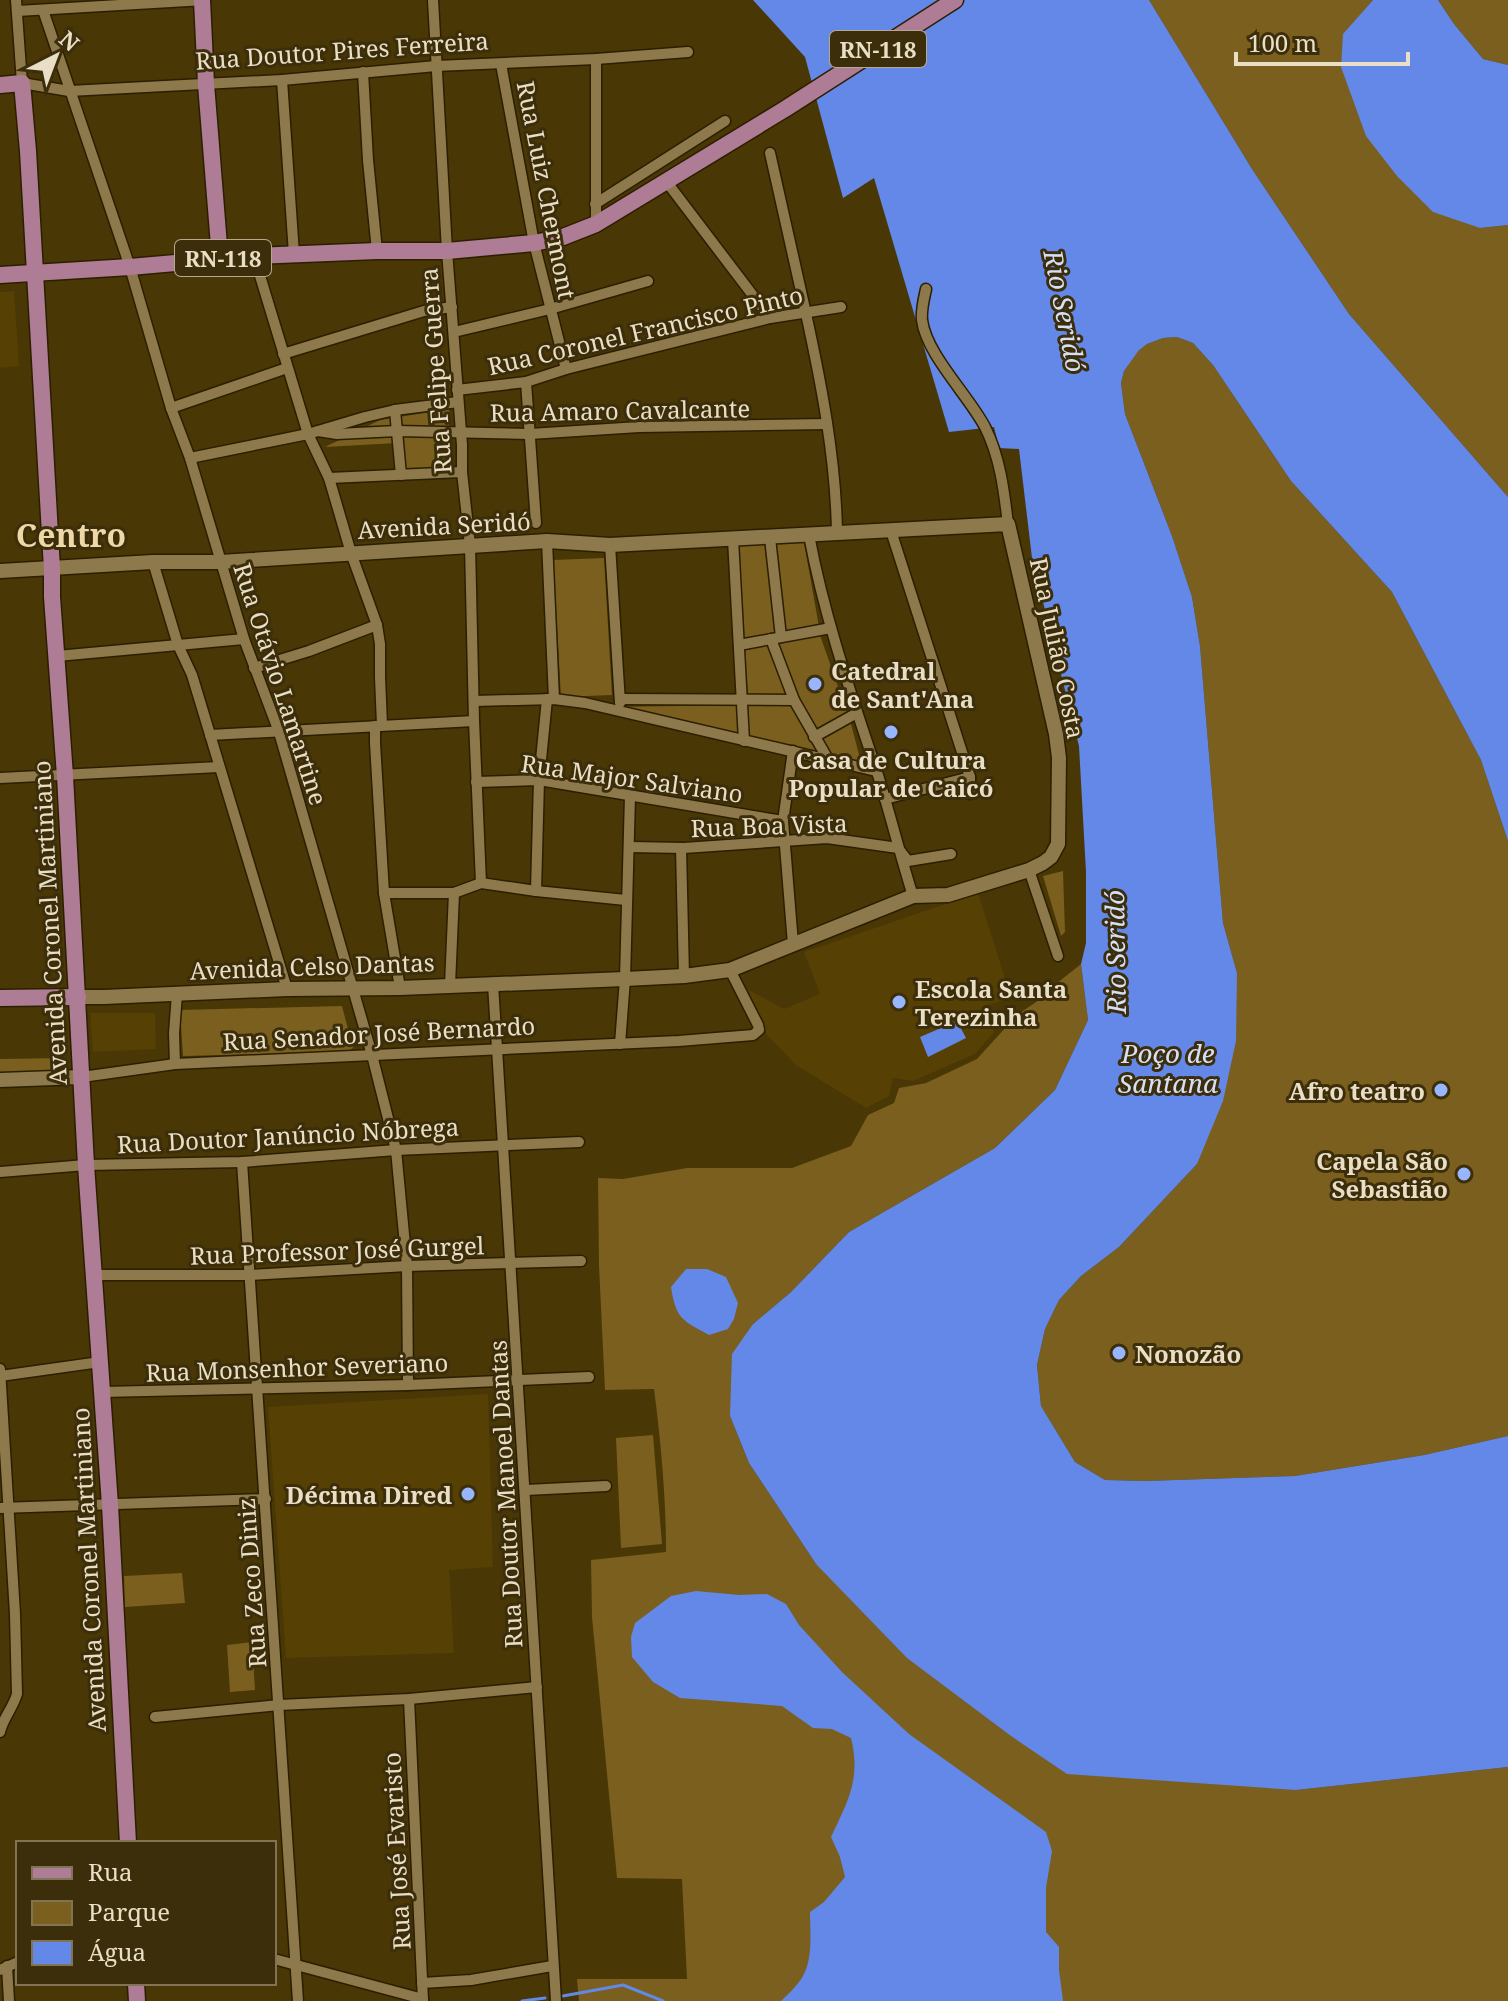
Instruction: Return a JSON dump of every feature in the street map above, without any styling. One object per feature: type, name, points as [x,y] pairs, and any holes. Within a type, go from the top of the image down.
[{"type":"main road","name":"RN-118","points":[[203,0],[206,84],[220,258]]},
{"type":"main road","name":"RN-118","points":[[0,275],[254,256],[447,251],[534,243],[563,237],[596,224],[785,109],[955,0]]},
{"type":"main road","name":"Rua Doutor Pires Ferreira","points":[[0,85],[22,83]]},
{"type":"main road","name":"Avenida Coronel Martiniano","points":[[22,83],[36,272],[52,597],[110,1505],[128,1841]]},
{"type":"main road","name":"Avenida Seridó","points":[[0,571],[153,562],[220,562],[547,541],[610,545],[892,534],[944,526],[1008,524]]},
{"type":"main road","name":"Rua Julião Costa","points":[[1008,524],[1053,718],[1059,758],[1058,844],[1051,857],[1029,870]]},
{"type":"main road","name":"Avenida Celso Dantas","points":[[0,998],[400,988],[684,976],[730,970],[913,896],[948,895],[1029,870]]},
{"type":"main road","name":"Rua Senador José Bernardo","points":[[0,1080],[82,1077]]},
{"type":"street","points":[[16,6],[43,10],[203,0]]},
{"type":"street","name":"Rua Felipe Guerra","points":[[433,0],[462,472],[470,545],[481,883]]},
{"type":"street","name":"Avenida Coronel Martiniano","points":[[16,6],[22,83]]},
{"type":"street","name":"Rua Otávio Lamartine","points":[[43,10],[130,267],[244,639],[279,732],[372,1055],[396,1150],[407,1266],[408,1385]]},
{"type":"street","name":"Rua Doutor Pires Ferreira","points":[[22,83],[69,91],[282,80],[436,66],[688,52]]},
{"type":"street","points":[[596,59],[596,224]]},
{"type":"street","name":"Rua Luiz Chermont","points":[[501,64],[534,243],[566,369]]},
{"type":"street","points":[[363,72],[377,251]]},
{"type":"street","points":[[282,80],[294,254]]},
{"type":"street","points":[[595,204],[725,121]]},
{"type":"street","points":[[770,153],[816,360],[827,424],[837,534]]},
{"type":"street","points":[[666,181],[770,318]]},
{"type":"street","points":[[254,256],[287,368],[329,478],[377,625],[380,677],[379,725],[375,743],[384,893],[400,988]]},
{"type":"street","points":[[454,332],[648,281]]},
{"type":"street","points":[[926,289],[922,307],[924,330],[990,438],[1005,492],[1008,524]]},
{"type":"street","points":[[283,354],[424,311],[452,307]]},
{"type":"street","name":"Rua Coronel Francisco Pinto","points":[[457,390],[526,382],[566,369],[770,318],[841,307]]},
{"type":"street","points":[[171,408],[287,368]]},
{"type":"street","points":[[526,382],[536,523]]},
{"type":"street","points":[[190,458],[313,433],[395,410],[458,402]]},
{"type":"street","points":[[395,410],[401,475]]},
{"type":"street","name":"Rua Amaro Cavalcante","points":[[313,433],[530,434],[639,427],[827,424]]},
{"type":"street","points":[[329,478],[462,472]]},
{"type":"street","points":[[892,534],[970,777],[970,794]]},
{"type":"street","points":[[809,535],[831,628],[913,896]]},
{"type":"street","points":[[770,538],[776,638],[794,700],[829,761]]},
{"type":"street","points":[[733,539],[744,741]]},
{"type":"street","points":[[536,891],[539,780],[551,699],[547,541]]},
{"type":"street","points":[[610,545],[622,712]]},
{"type":"street","points":[[153,562],[178,645],[192,675],[287,989]]},
{"type":"street","points":[[254,668],[377,625]]},
{"type":"street","points":[[739,645],[831,628]]},
{"type":"street","points":[[57,656],[244,639]]},
{"type":"street","points":[[474,701],[551,699],[585,703],[876,771]]},
{"type":"street","points":[[620,699],[794,700]]},
{"type":"street","points":[[814,737],[857,713]]},
{"type":"street","points":[[210,735],[474,721]]},
{"type":"street","points":[[793,751],[783,821],[793,944]]},
{"type":"street","points":[[0,778],[219,767]]},
{"type":"street","points":[[885,799],[970,777]]},
{"type":"street","name":"Rua Major Salviano","points":[[476,782],[539,780],[783,821]]},
{"type":"street","points":[[620,1044],[630,796]]},
{"type":"street","name":"Rua Boa Vista","points":[[629,847],[681,848],[827,838],[898,848],[908,861],[951,854]]},
{"type":"street","points":[[681,848],[684,976]]},
{"type":"street","points":[[1029,870],[1058,956]]},
{"type":"street","points":[[384,893],[454,893],[481,883],[626,900]]},
{"type":"street","points":[[450,985],[454,893]]},
{"type":"street","name":"Rua Senador José Bernardo","points":[[82,1077],[175,1064],[620,1044],[756,1033],[758,1025],[730,970]]},
{"type":"street","name":"Rua Doutor Manoel Dantas","points":[[493,984],[556,2001]]},
{"type":"street","points":[[175,1064],[177,994]]},
{"type":"street","name":"Rua Doutor Janúncio Nóbrega","points":[[0,1172],[86,1165],[242,1162],[396,1150],[579,1142]]},
{"type":"street","name":"Rua Zeco Diniz","points":[[242,1162],[298,2001]]},
{"type":"street","name":"Rua Professor José Gurgel","points":[[94,1275],[251,1275],[581,1261]]},
{"type":"street","points":[[0,1376],[100,1362]]},
{"type":"street","points":[[0,1369],[4,1507],[15,1614],[17,1694],[1,1725]]},
{"type":"street","name":"Rua Monsenhor Severiano","points":[[102,1392],[408,1385],[589,1377]]},
{"type":"street","points":[[526,1490],[606,1486]]},
{"type":"street","points":[[4,1507],[266,1499]]},
{"type":"street","points":[[155,1717],[537,1687]]},
{"type":"street","name":"Rua José Evaristo","points":[[409,1699],[423,2000]]},
{"type":"street","points":[[276,1960],[423,2000]]},
{"type":"street","points":[[8,1966],[9,2001]]},
{"type":"street","points":[[422,1983],[471,1980],[552,1966]]},
{"type":"shaded area","points":[[14,291],[19,366],[0,368],[0,292]]},
{"type":"shaded area","name":"Escola Santa Terezinha","points":[[978,893],[1011,997],[984,1007],[994,1032],[975,1054],[913,1081],[893,1078],[889,1096],[866,1108],[796,1065],[767,1035],[747,989],[784,1009],[820,994],[804,952]]},
{"type":"shaded area","points":[[90,1013],[155,1013],[156,1049],[93,1052]]},
{"type":"shaded area","points":[[488,1394],[493,1567],[449,1570],[454,1653],[286,1658],[268,1407]]},
{"type":"green space","points":[[1149,0],[1373,0],[1343,35],[1480,228],[1508,225],[1508,497],[1349,314],[1252,169]]},
{"type":"green space","points":[[1438,0],[1508,0],[1508,65],[1483,59]]},
{"type":"green space","points":[[1177,337],[1193,343],[1213,365],[1291,481],[1392,592],[1481,760],[1508,841],[1508,1436],[1424,1455],[1295,1476],[1105,1480],[1075,1462],[1041,1406],[1037,1365],[1045,1329],[1059,1300],[1081,1276],[1119,1247],[1197,1164],[1237,973],[1223,923],[1200,646],[1192,597],[1125,414],[1121,383],[1124,371],[1138,350],[1163,338]]},
{"type":"green space","points":[[449,409],[451,471],[402,474],[397,443],[325,447],[380,420]]},
{"type":"green space","points":[[803,537],[821,638],[861,762],[607,707],[749,705],[739,542]]},
{"type":"green space","points":[[604,558],[612,695],[561,697],[553,560]]},
{"type":"green space","points":[[1063,871],[1065,932],[1061,936],[1043,876]]},
{"type":"green space","points":[[1081,964],[1088,1020],[1055,1090],[995,1148],[849,1232],[791,1292],[753,1324],[730,1416],[749,1463],[816,1564],[1296,1790],[1508,1767],[1508,2001],[579,2001],[577,1979],[687,1979],[682,1879],[617,1878],[592,1617],[591,1560],[666,1552],[666,1531],[654,1389],[605,1390],[598,1178],[623,1179],[687,1168],[792,1168],[851,1146],[868,1115],[894,1103],[899,1088],[926,1083],[977,1059],[1017,1015]]},
{"type":"green space","points":[[342,1006],[353,1048],[347,1052],[183,1056],[180,1010]]},
{"type":"green space","points":[[66,1058],[66,1075],[0,1078],[0,1059]]},
{"type":"green space","points":[[653,1435],[662,1544],[621,1548],[616,1438]]},
{"type":"green space","points":[[182,1573],[185,1603],[125,1607],[124,1576]]},
{"type":"green space","points":[[252,1642],[255,1690],[230,1692],[227,1645]]},
{"type":"water","points":[[753,0],[1149,0],[1252,169],[1349,314],[1508,497],[1508,841],[1481,760],[1392,592],[1291,481],[1213,365],[1193,343],[1177,337],[1147,344],[1124,371],[1121,383],[1125,414],[1192,597],[1200,646],[1223,923],[1237,973],[1236,1041],[1223,1101],[1197,1164],[1119,1247],[1081,1276],[1059,1300],[1045,1329],[1037,1365],[1041,1406],[1075,1462],[1105,1480],[1295,1476],[1424,1455],[1508,1436],[1508,1767],[1296,1790],[1067,1774],[907,1658],[816,1564],[749,1463],[730,1416],[732,1354],[753,1324],[791,1292],[849,1232],[995,1148],[1055,1090],[1088,1020],[1081,964],[1086,943],[1086,872],[1079,746],[1032,558],[1019,449],[999,448],[994,427],[949,432],[874,178],[843,198],[805,57]]},
{"type":"water","points":[[1373,0],[1438,0],[1483,59],[1508,65],[1508,225],[1480,228],[1433,212],[1397,176],[1366,136],[1341,67],[1343,34]]},
{"type":"water","points":[[957,1021],[966,1038],[928,1057],[920,1037]]},
{"type":"water","points":[[686,1269],[707,1269],[726,1277],[738,1303],[728,1329],[709,1335],[686,1322],[678,1312],[671,1287]]},
{"type":"water","points":[[696,1591],[767,1594],[786,1604],[799,1625],[842,1672],[909,1734],[1046,1832],[1052,1851],[1046,1888],[1046,1932],[1059,1947],[1063,2001],[781,2001],[799,1982],[807,1966],[810,1912],[824,1902],[845,1877],[831,1837],[854,1778],[851,1738],[832,1729],[813,1728],[782,1706],[680,1698],[653,1682],[632,1657],[631,1637],[635,1623],[671,1596]]},
{"type":"waterway","points":[[563,1996],[623,1985],[663,2001]]},
{"type":"waterway","points":[[522,2001],[545,1998]]},
{"type":"place","name":"Catedral de Sant'Ana","points":[[815,684]]},
{"type":"place","name":"Casa de Cultura Popular de Caicó","points":[[891,732]]},
{"type":"place","name":"Escola Santa Terezinha","points":[[899,1002]]},
{"type":"place","name":"Afro teatro","points":[[1441,1090]]},
{"type":"place","name":"Capela São Sebastião","points":[[1464,1174]]},
{"type":"place","name":"Nonozão","points":[[1119,1353]]},
{"type":"place","name":"Décima Dired","points":[[468,1494]]},
{"type":"district","name":"Centro","points":[[71,534]]},
{"type":"water label","name":"Rio Seridó","points":[[1065,311]]},
{"type":"water label","name":"Rio Seridó","points":[[1115,952]]},
{"type":"water label","name":"Poço de Santana","points":[[1168,1068]]}]
